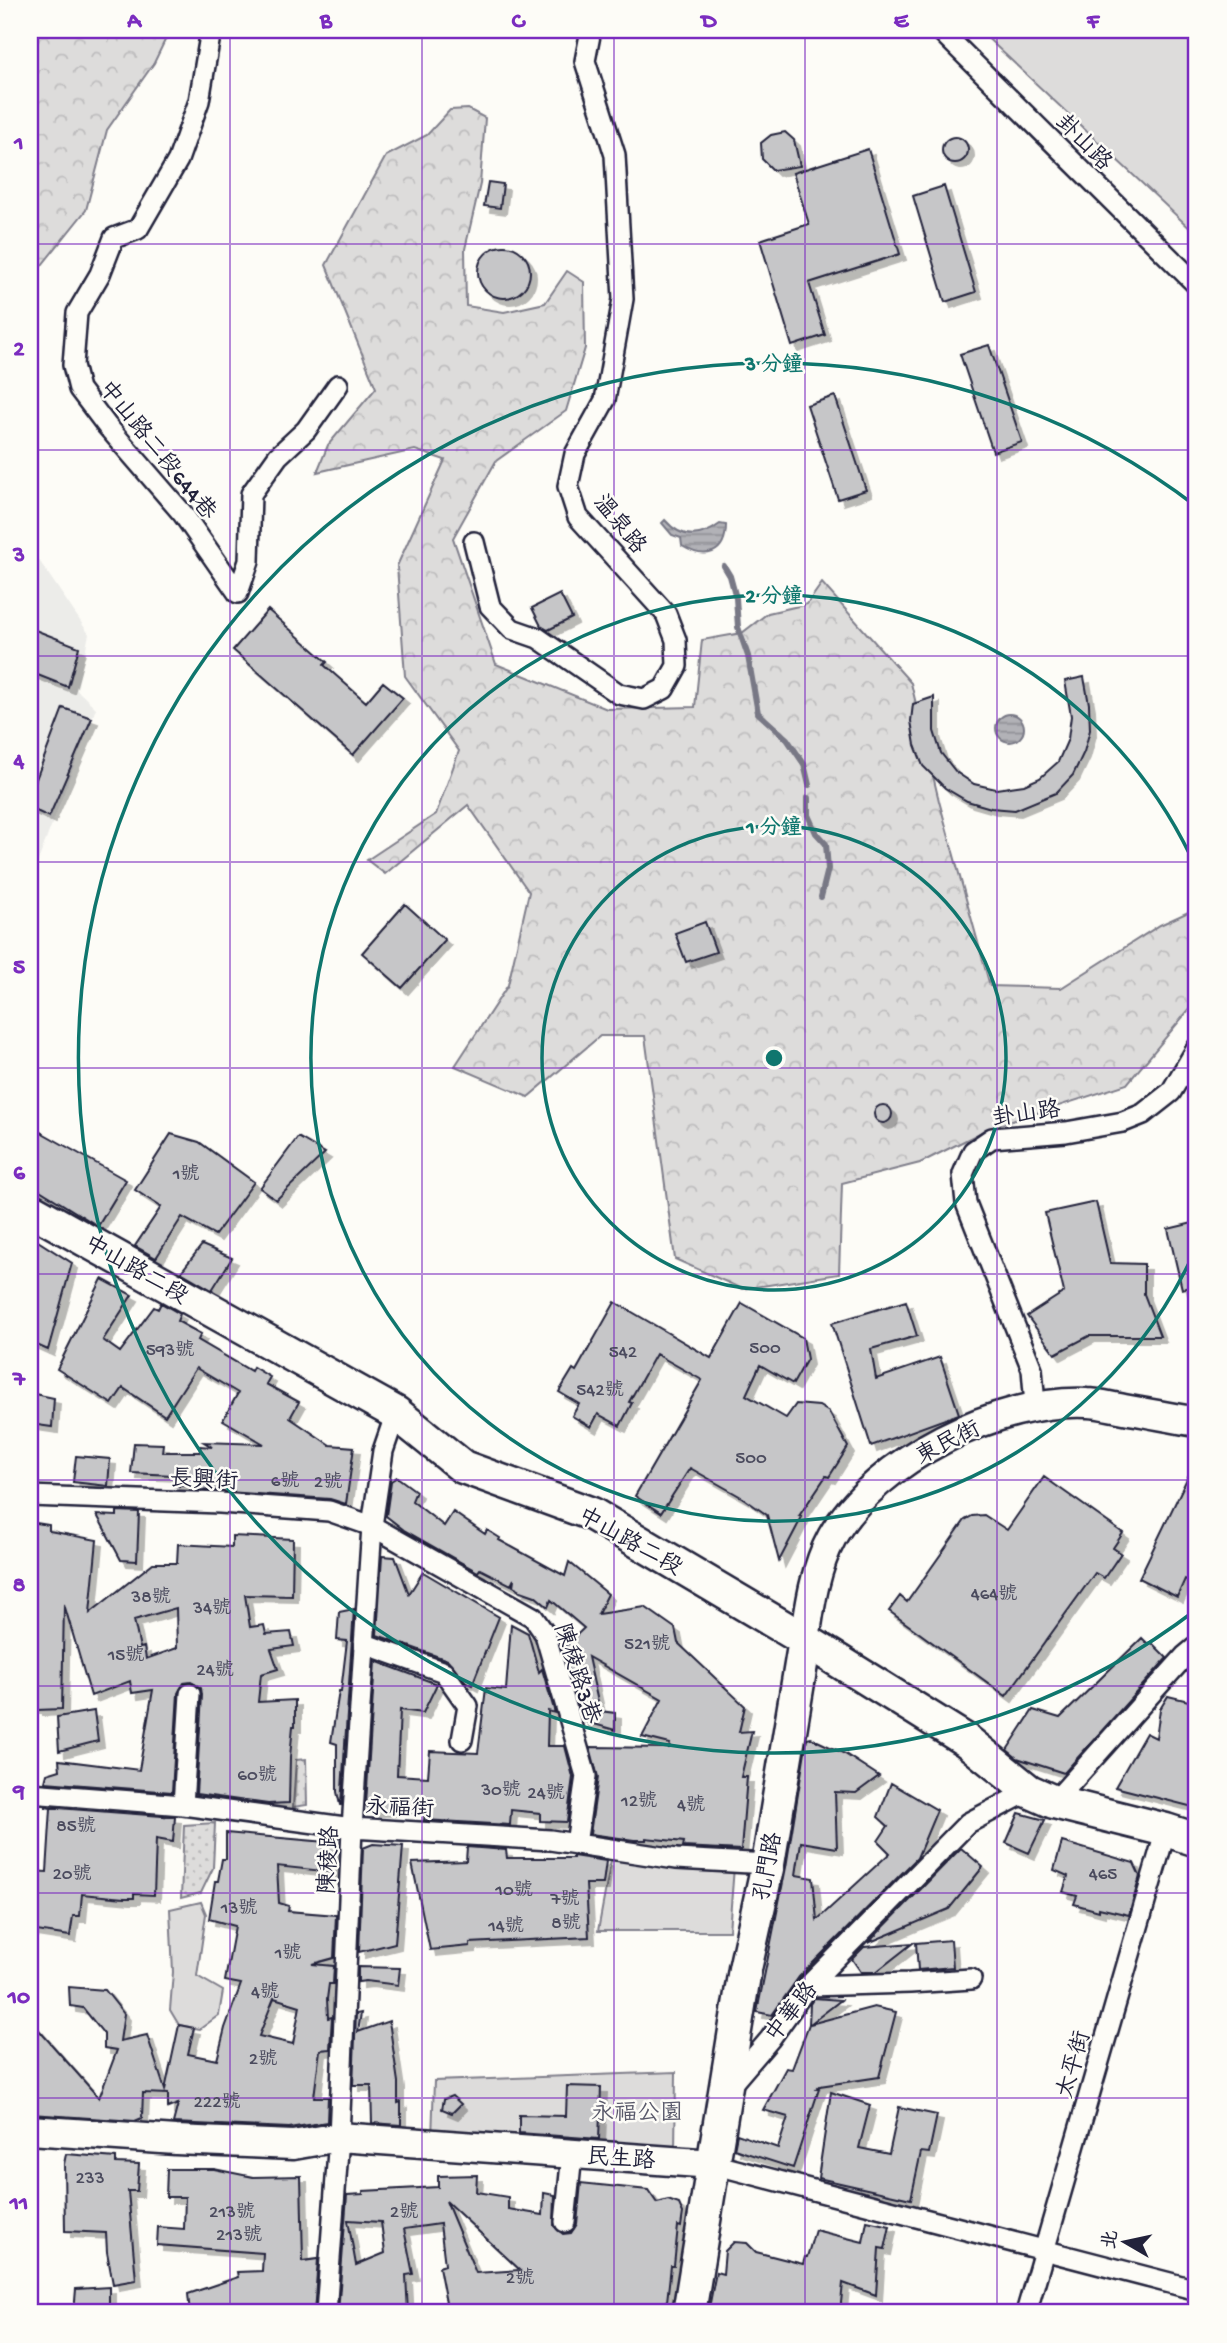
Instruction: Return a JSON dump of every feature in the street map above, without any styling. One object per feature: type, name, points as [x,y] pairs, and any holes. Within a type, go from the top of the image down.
[{"type":"main road","name":"中山路二段","points":[[30,1209],[397,1413],[463,1466],[592,1514],[805,1640],[967,1741],[1042,1797],[1166,1829],[1197,1840]]},
{"type":"main road","name":"孔門路","points":[[725,2092],[745,1969],[768,1864],[805,1640]]},
{"type":"main road","points":[[689,2313],[725,2092]]},
{"type":"street","name":"中山路二段644巷","points":[[211,30],[199,101],[178,160],[138,229],[114,238],[100,274],[77,313],[73,365],[79,389],[107,426],[183,514],[238,593],[249,561],[251,494],[267,470],[306,430],[338,385]]},
{"type":"street","name":"溫泉路","points":[[474,542],[490,606],[512,629],[538,638],[619,694],[644,699],[664,689],[677,666],[676,640],[666,614],[578,517],[568,486],[575,454],[605,400],[624,299],[615,155],[585,61],[591,30]]},
{"type":"street","name":"卦山路","points":[[940,30],[1197,285]]},
{"type":"street","name":"卦山路","points":[[1035,1405],[1032,1369],[966,1203],[963,1174],[973,1151],[992,1138],[1066,1132],[1123,1122],[1143,1114],[1171,1092],[1197,1048]]},
{"type":"street","name":"東民街","points":[[805,1640],[813,1589],[832,1538],[854,1507],[882,1479],[938,1441],[979,1423],[1035,1405],[1088,1402],[1197,1422]]},
{"type":"street","name":"陳稜路","points":[[326,2313],[339,2137],[352,1828],[372,1526],[383,1451],[397,1413]]},
{"type":"street","name":"長興街","points":[[30,1496],[220,1503],[329,1511],[372,1526]]},
{"type":"street","name":"陳稜路3巷","points":[[372,1526],[533,1617],[545,1634],[586,1776],[576,1844]]},
{"type":"street","points":[[365,1644],[444,1672],[468,1706],[462,1740]]},
{"type":"street","points":[[1042,1797],[1197,1646]]},
{"type":"street","points":[[183,1805],[190,1694]]},
{"type":"street","name":"永福街","points":[[30,1793],[183,1805],[352,1828],[551,1840],[676,1859],[768,1864]]},
{"type":"street","name":"中華路","points":[[725,2092],[770,2039],[808,1986],[968,1823],[1042,1797]]},
{"type":"street","name":"太平街","points":[[1026,2313],[1166,1829]]},
{"type":"street","points":[[808,1986],[971,1979]]},
{"type":"street","name":"民生路","points":[[30,2130],[293,2145],[339,2137],[713,2164],[1197,2290]]},
{"type":"street","points":[[565,2222],[572,2154]]},
{"type":"shaded area","points":[[665,520],[678,531],[692,535],[706,532],[720,524],[726,525],[725,535],[718,549],[699,553],[682,546],[681,538],[672,535],[662,523]]},
{"type":"shaded area","points":[[30,547],[89,634],[77,690],[96,708],[30,882]]},
{"type":"shaded area","points":[[1010,714],[1020,718],[1024,728],[1020,738],[1010,742],[1000,738],[996,728],[1000,718]]},
{"type":"green space","points":[[30,30],[170,30],[154,63],[107,130],[86,210],[30,280]]},
{"type":"green space","points":[[979,30],[1197,30],[1197,235]]},
{"type":"green space","points":[[468,109],[485,118],[480,184],[465,249],[466,306],[504,312],[545,303],[567,271],[584,282],[585,348],[566,411],[496,461],[453,538],[496,664],[607,709],[695,707],[702,640],[742,633],[768,613],[807,604],[822,583],[911,683],[939,801],[990,986],[1061,988],[1160,925],[1197,908],[1197,1000],[1127,1084],[990,1128],[920,1163],[842,1183],[839,1274],[742,1289],[675,1259],[645,1036],[600,1036],[528,1097],[455,1066],[508,985],[529,892],[468,805],[385,874],[367,860],[436,814],[459,751],[405,676],[397,566],[445,460],[415,450],[317,472],[328,445],[376,388],[326,265],[386,156],[427,135],[450,110]]},
{"type":"green space","points":[[306,1759],[307,1805],[293,1807],[296,1760]]},
{"type":"green space","points":[[215,1823],[213,1868],[201,1893],[181,1898],[184,1825]]},
{"type":"green space","points":[[611,1860],[734,1867],[729,1931],[598,1931]]},
{"type":"green space","points":[[201,1902],[206,1914],[197,1976],[223,1991],[219,2015],[200,2029],[179,2025],[170,2010],[173,1972],[170,1909]]},
{"type":"green space","name":"永福公園","points":[[676,2072],[675,2152],[432,2139],[434,2081]]},
{"type":"building","points":[[785,132],[794,140],[800,166],[773,170],[762,159],[761,143],[771,135]]},
{"type":"building","points":[[955,137],[964,141],[968,150],[964,159],[955,163],[946,159],[942,150],[946,141]]},
{"type":"building","points":[[868,149],[900,254],[809,283],[825,335],[792,346],[760,240],[809,224],[793,173]]},
{"type":"building","points":[[488,182],[503,184],[500,208],[484,206]]},
{"type":"building","points":[[944,186],[976,292],[945,302],[913,196]]},
{"type":"building","points":[[504,246],[514,248],[522,254],[528,262],[528,282],[522,290],[514,296],[504,298],[494,296],[486,290],[480,282],[478,272],[480,262],[486,254],[494,248]]},
{"type":"building","points":[[989,345],[1022,442],[993,452],[960,354]]},
{"type":"building","points":[[835,396],[866,490],[838,499],[807,405]]},
{"type":"building","points":[[560,594],[572,618],[548,630],[541,626],[532,608]]},
{"type":"building","points":[[268,610],[327,662],[324,665],[366,702],[383,682],[403,698],[353,755],[233,650]]},
{"type":"building","points":[[30,628],[79,647],[68,687],[30,672]]},
{"type":"building","points":[[1084,677],[1090,730],[1084,752],[1073,775],[1056,793],[1015,810],[991,808],[967,801],[945,788],[923,766],[915,745],[911,721],[913,704],[934,697],[934,731],[941,753],[956,772],[974,784],[996,789],[1024,785],[1040,778],[1058,762],[1068,739],[1071,716],[1065,681]]},
{"type":"building","points":[[63,708],[92,718],[49,817],[30,808],[30,795]]},
{"type":"building","points":[[405,904],[445,940],[402,988],[362,953]]},
{"type":"building","points":[[705,922],[716,952],[686,962],[675,933]]},
{"type":"building","points":[[883,1105],[889,1108],[892,1114],[889,1120],[883,1123],[877,1120],[874,1114],[877,1108]]},
{"type":"building","points":[[30,1126],[126,1180],[98,1226],[30,1184]]},
{"type":"building","points":[[171,1134],[199,1142],[254,1182],[215,1235],[182,1217],[156,1258],[135,1246],[161,1207],[135,1190]]},
{"type":"building","points":[[298,1137],[325,1153],[276,1200],[260,1188]]},
{"type":"building","points":[[1096,1202],[1110,1263],[1144,1264],[1144,1294],[1160,1336],[1089,1336],[1055,1354],[1027,1316],[1064,1292],[1045,1213]]},
{"type":"building","points":[[1197,1222],[1197,1257],[1192,1258],[1197,1285],[1182,1289],[1168,1229]]},
{"type":"building","points":[[30,1236],[72,1263],[48,1350],[30,1342]]},
{"type":"building","points":[[202,1245],[232,1258],[212,1290],[181,1272]]},
{"type":"building","points":[[102,1279],[132,1295],[103,1340],[120,1352],[154,1307],[158,1309],[161,1303],[180,1314],[177,1321],[201,1334],[198,1340],[251,1371],[253,1367],[270,1377],[266,1384],[299,1402],[290,1418],[330,1445],[354,1447],[346,1504],[330,1499],[199,1490],[199,1486],[173,1486],[173,1475],[131,1473],[134,1443],[163,1444],[162,1452],[200,1452],[200,1446],[212,1447],[204,1442],[264,1444],[223,1420],[238,1393],[196,1368],[165,1416],[123,1388],[112,1404],[57,1369]]},
{"type":"building","points":[[906,1301],[917,1336],[871,1349],[876,1379],[940,1357],[959,1414],[871,1446],[832,1323]]},
{"type":"building","points":[[615,1302],[711,1358],[742,1303],[803,1338],[807,1359],[793,1384],[760,1365],[746,1395],[786,1418],[796,1404],[819,1406],[829,1412],[848,1447],[799,1516],[802,1517],[779,1561],[767,1515],[690,1468],[661,1513],[635,1496],[702,1380],[656,1354],[629,1402],[632,1403],[620,1426],[598,1414],[591,1427],[572,1416],[579,1404],[559,1392],[573,1369],[576,1371]]},
{"type":"building","points":[[30,1393],[54,1398],[52,1427],[30,1424]]},
{"type":"building","points":[[76,1456],[110,1459],[108,1486],[73,1482]]},
{"type":"building","points":[[1197,1458],[1197,1585],[1185,1579],[1177,1597],[1139,1578]]},
{"type":"building","points":[[397,1477],[416,1491],[412,1501],[444,1526],[453,1512],[485,1534],[487,1530],[500,1538],[499,1540],[565,1576],[569,1562],[608,1594],[598,1614],[645,1607],[675,1628],[678,1643],[745,1706],[739,1732],[752,1731],[741,1777],[747,1777],[741,1850],[683,1847],[684,1842],[646,1838],[634,1840],[590,1834],[598,1777],[590,1747],[669,1748],[670,1744],[642,1737],[662,1699],[588,1657],[600,1711],[615,1713],[615,1730],[583,1721],[562,1649],[584,1628],[551,1600],[548,1607],[535,1596],[518,1590],[513,1586],[514,1579],[511,1585],[480,1569],[478,1572],[404,1530],[386,1516],[391,1481]]},
{"type":"building","points":[[1044,1477],[1123,1533],[1113,1548],[1121,1553],[1104,1578],[1095,1573],[1006,1696],[889,1611],[900,1596],[907,1602],[965,1520],[984,1515],[1007,1530]]},
{"type":"building","points":[[117,1511],[139,1512],[137,1561],[121,1560],[97,1515],[117,1516]]},
{"type":"building","points":[[30,1522],[49,1525],[49,1531],[97,1540],[90,1613],[153,1563],[177,1563],[178,1544],[232,1547],[232,1536],[293,1539],[292,1596],[245,1595],[250,1627],[264,1625],[266,1634],[291,1632],[294,1646],[271,1649],[278,1669],[261,1674],[258,1702],[295,1700],[289,1803],[268,1804],[196,1794],[202,1695],[201,1688],[191,1682],[184,1683],[178,1693],[172,1792],[45,1782],[47,1774],[60,1770],[59,1760],[139,1770],[153,1690],[132,1693],[130,1681],[91,1696],[64,1604],[62,1709],[37,1710],[37,1707],[30,1707]],"holes":[[[176,1608],[177,1648],[146,1659],[144,1647],[140,1648],[134,1620]]]},
{"type":"building","points":[[382,1556],[395,1557],[409,1594],[423,1572],[499,1617],[472,1685],[466,1682],[448,1660],[377,1635]]},
{"type":"building","points":[[354,1609],[340,1805],[337,1792],[337,1744],[331,1742],[347,1641],[337,1640],[339,1612]]},
{"type":"building","points":[[511,1624],[528,1633],[555,1713],[548,1711],[547,1746],[565,1746],[573,1777],[567,1822],[540,1821],[540,1813],[511,1810],[510,1825],[424,1820],[425,1809],[389,1807],[389,1810],[371,1810],[366,1805],[375,1661],[437,1684],[423,1713],[400,1710],[397,1775],[428,1777],[430,1751],[478,1753],[486,1688],[506,1690]]},
{"type":"building","points":[[1142,1638],[1147,1643],[1152,1643],[1167,1658],[1064,1773],[1017,1758],[1007,1750],[1033,1710],[1060,1718]]},
{"type":"building","points":[[1168,1696],[1197,1703],[1197,1808],[1115,1787],[1146,1733],[1156,1738],[1160,1709]]},
{"type":"building","points":[[94,1711],[98,1741],[59,1751],[57,1717]]},
{"type":"building","points":[[811,1738],[845,1754],[879,1776],[856,1793],[835,1792],[837,1848],[801,1842],[796,1875],[813,1878],[817,1920],[890,1853],[878,1841],[888,1826],[878,1817],[891,1783],[937,1810],[917,1858],[799,1977],[772,2015],[757,2012],[786,1867],[807,1739]]},
{"type":"building","points":[[45,1807],[175,1817],[173,1842],[156,1839],[154,1895],[134,1894],[134,1898],[124,1898],[82,1894],[80,1916],[73,1916],[70,1936],[30,1930],[30,1871],[47,1872],[51,1808]]},
{"type":"building","points":[[1019,1813],[1045,1820],[1029,1853],[1006,1843]]},
{"type":"building","points":[[226,1833],[337,1843],[332,1872],[277,1866],[279,1903],[289,1906],[288,1911],[336,1915],[334,1958],[312,1964],[334,1966],[333,1984],[329,1984],[327,1999],[328,2018],[332,2017],[330,2049],[320,2050],[314,2097],[328,2097],[327,2122],[289,2128],[173,2123],[178,2104],[168,2108],[168,2094],[143,2093],[142,2118],[135,2121],[30,2114],[30,2020],[99,2098],[117,2050],[104,2048],[104,2034],[83,2008],[70,2006],[69,1987],[105,1990],[124,2014],[120,2041],[147,2035],[165,2090],[179,2025],[194,2028],[188,2054],[217,2060],[241,1984],[225,1981],[235,1926],[209,1919],[215,1881],[218,1881],[222,1859],[226,1859]],"holes":[[[274,1998],[300,2006],[293,2044],[259,2036]]]},
{"type":"building","points":[[1062,1842],[1134,1863],[1140,1876],[1129,1915],[1074,1904],[1077,1896],[1063,1892],[1068,1876],[1054,1870]]},
{"type":"building","points":[[373,1844],[403,1846],[395,1943],[359,1952],[363,1848]]},
{"type":"building","points":[[467,1847],[506,1850],[507,1858],[573,1856],[606,1861],[603,1884],[586,1884],[589,1937],[470,1943],[470,1946],[430,1950],[412,1863],[466,1861]]},
{"type":"building","points":[[961,1848],[983,1867],[949,1909],[868,1943]]},
{"type":"building","points":[[951,1940],[953,1967],[918,1970],[916,1943]]},
{"type":"building","points":[[913,1943],[876,1972],[861,1972],[852,1959],[864,1947]]},
{"type":"building","points":[[358,1967],[400,1968],[398,1985],[358,1982]]},
{"type":"building","points":[[814,1998],[841,2000],[810,2024],[874,2007],[896,2012],[879,2077],[820,2086],[817,2089],[793,2168],[734,2149],[737,2134],[778,2148],[788,2117],[763,2110],[786,2068],[792,2069],[809,2024],[810,2004]]},
{"type":"building","points":[[361,2013],[358,2032],[389,2021],[398,2082],[398,2103],[401,2102],[401,2125],[372,2123],[371,2085],[353,2085],[356,2014]]},
{"type":"building","points":[[567,2086],[601,2087],[599,2139],[519,2133],[519,2115],[566,2116]]},
{"type":"building","points":[[831,2092],[870,2105],[859,2148],[889,2154],[899,2107],[937,2115],[929,2153],[921,2152],[911,2199],[818,2178]]},
{"type":"building","points":[[452,2096],[461,2104],[452,2113],[442,2109],[444,2099]]},
{"type":"building","points":[[66,2154],[116,2158],[116,2163],[139,2164],[137,2191],[128,2191],[136,2280],[113,2284],[106,2233],[65,2231]]},
{"type":"building","points":[[167,2169],[214,2169],[253,2177],[301,2176],[303,2261],[318,2259],[314,2313],[190,2313],[188,2294],[238,2277],[237,2272],[262,2271],[263,2253],[157,2245],[158,2227],[184,2229],[185,2197],[166,2197]]},
{"type":"building","points":[[477,2175],[476,2192],[508,2197],[508,2209],[543,2215],[544,2193],[555,2195],[554,2226],[563,2234],[571,2233],[577,2224],[581,2183],[648,2190],[657,2203],[668,2200],[679,2204],[683,2213],[681,2227],[678,2226],[666,2310],[650,2307],[650,2313],[448,2313],[439,2267],[445,2265],[440,2224],[404,2229],[413,2274],[406,2275],[408,2313],[338,2313],[347,2195],[363,2194],[363,2191],[438,2187],[438,2176]],"holes":[[[446,2201],[520,2270],[476,2273]],[[348,2220],[381,2222],[385,2253],[356,2265]]]},
{"type":"building","points":[[867,2221],[890,2226],[885,2249],[879,2248],[876,2295],[843,2283],[840,2313],[708,2313],[716,2272],[723,2274],[725,2251],[734,2242],[747,2243],[756,2252],[803,2264],[815,2230],[863,2242]]},
{"type":"building","points":[[109,2287],[109,2313],[74,2313],[76,2289]]},
{"type":"waterway","points":[[724,566],[730,576],[736,598],[738,627],[748,656],[758,713],[787,739],[804,764],[809,785]]},
{"type":"waterway","points":[[808,798],[808,815],[816,833],[826,844],[828,869],[821,897]]}]
